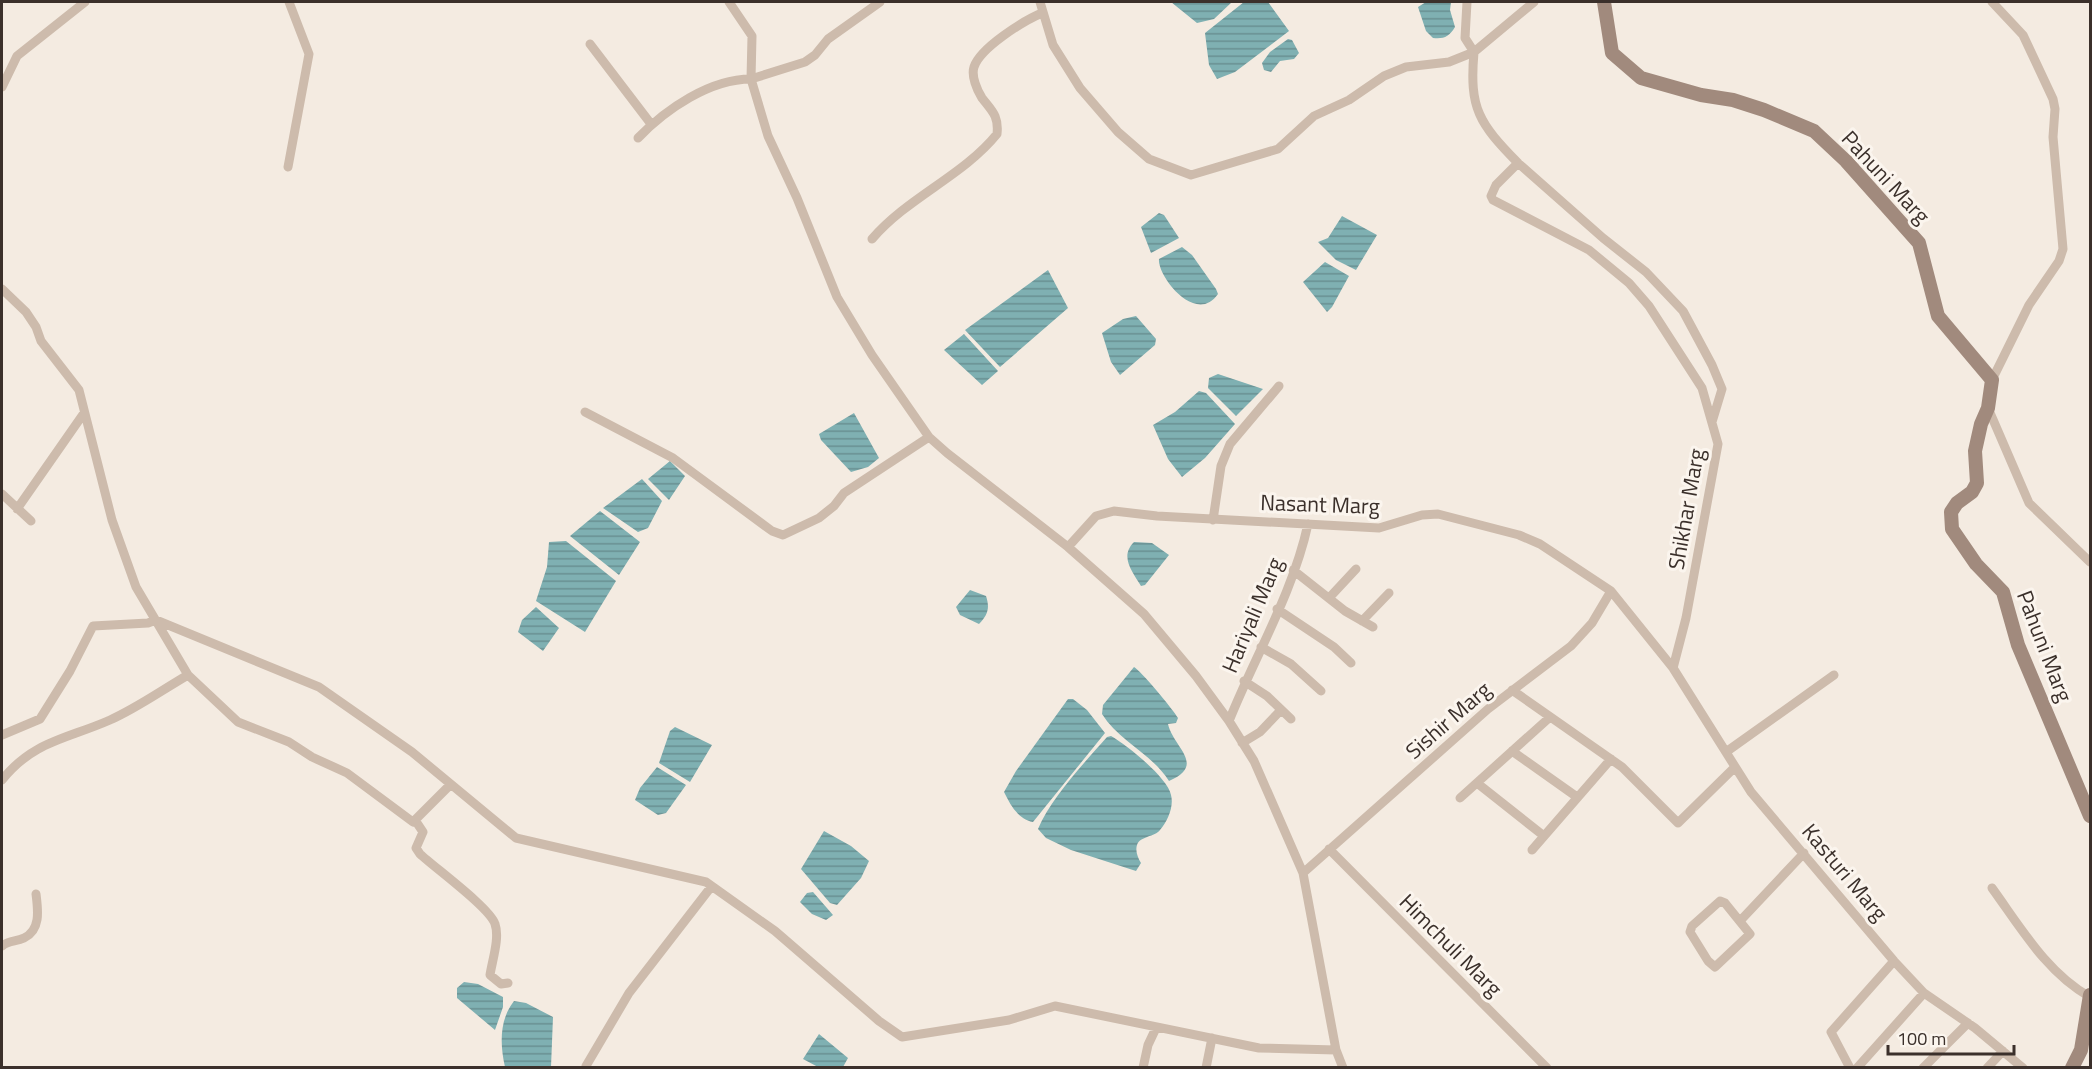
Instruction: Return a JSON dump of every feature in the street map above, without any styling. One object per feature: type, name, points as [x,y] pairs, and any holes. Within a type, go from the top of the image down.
[{"type":"street","points":[[2,87],[17,56],[85,2]]},
{"type":"street","points":[[288,167],[309,54],[289,2]]},
{"type":"street","points":[[729,2],[752,36],[751,79],[768,136],[797,198],[837,297],[872,355],[929,437],[946,453],[1068,548],[1154,624],[1229,721],[1242,743],[1273,801],[1303,873],[1336,1050],[1343,1068]]},
{"type":"street","points":[[638,138],[651,124],[687,100],[730,80],[751,79],[805,62],[815,55],[828,39],[880,2]]},
{"type":"street","points":[[1040,2],[1053,45],[1080,88],[1118,132],[1149,159],[1191,175],[1278,149],[1314,116],[1349,100],[1384,76],[1406,67],[1449,62],[1474,52],[1534,2]]},
{"type":"street","points":[[1467,2],[1465,38],[1474,52],[1471,82],[1475,106],[1487,128],[1518,163],[1540,180],[1602,238],[1646,272],[1683,311],[1722,389],[1712,422]]},
{"type":"street","name":"Pahuni Marg","points":[[1604,2],[1612,52],[1641,78],[1701,95],[1732,99],[1814,131],[1846,161],[1919,243],[1938,316],[1992,380],[1988,408],[1981,424],[1975,451],[1977,483],[1972,492],[1957,503],[1951,512],[1952,529],[1976,564],[2003,592],[2018,645],[2091,816]]},
{"type":"street","points":[[1992,2],[2023,35],[2053,99],[2055,109],[2053,136],[2063,249],[2059,261],[2029,305],[1992,380]]},
{"type":"street","points":[[872,239],[900,211],[955,171],[998,134],[998,121],[973,77],[973,68],[980,56],[1025,20],[1042,13]]},
{"type":"street","points":[[590,44],[651,124]]},
{"type":"street","name":"Shikhar Marg","points":[[1518,163],[1496,185],[1491,196],[1493,200],[1589,250],[1629,283],[1649,306],[1702,388],[1718,444],[1690,597],[1673,668]]},
{"type":"street","points":[[2,289],[26,312],[36,327],[41,341],[79,390],[90,444],[112,520],[136,587],[156,620],[161,633],[179,657],[188,675],[238,722],[289,742],[312,757],[347,773],[381,799],[415,820],[423,832],[416,848],[420,854],[484,908],[495,922],[497,932],[490,975],[501,984],[508,983]]},
{"type":"street","points":[[1213,520],[1221,466],[1230,444],[1279,386]]},
{"type":"street","points":[[1988,408],[2029,503],[2091,561]]},
{"type":"street","points":[[585,411],[674,459],[772,531],[783,535],[819,518],[834,506],[844,492],[929,437]]},
{"type":"street","points":[[17,509],[84,413]]},
{"type":"street","points":[[2,494],[31,521]]},
{"type":"street","name":"Nasant Marg","points":[[1068,548],[1096,516],[1106,511],[1213,520],[1379,528],[1422,515],[1438,514],[1540,544],[1611,591],[1673,668]]},
{"type":"street","name":"Hariyali Marg","points":[[1229,721],[1293,570],[1308,524]]},
{"type":"street","points":[[1329,598],[1356,569]]},
{"type":"street","points":[[1293,570],[1372,627]]},
{"type":"street","name":"Sishir Marg","points":[[1303,873],[1512,690],[1571,646],[1592,623],[1611,591]]},
{"type":"street","points":[[1362,621],[1389,592]]},
{"type":"street","points":[[1277,609],[1334,647],[1351,663]]},
{"type":"street","points":[[2,735],[40,719],[70,671],[93,626],[148,623],[156,620],[320,687],[412,752],[516,838],[575,853],[598,855],[706,882],[774,931],[879,1021],[902,1037],[1009,1020],[1055,1006],[1259,1048],[1336,1050]]},
{"type":"street","points":[[1261,646],[1291,664],[1320,691]]},
{"type":"street","name":"Kasturi Marg","points":[[1673,668],[1751,792],[1894,961],[1924,993],[1968,1023],[2023,1068]]},
{"type":"street","points":[[2,780],[16,762],[35,749],[111,719],[188,675]]},
{"type":"street","points":[[1726,752],[1834,675]]},
{"type":"street","points":[[1244,681],[1268,696],[1291,719]]},
{"type":"street","points":[[1512,690],[1549,718],[1611,759],[1678,823],[1734,768]]},
{"type":"street","points":[[1242,743],[1260,732],[1281,710]]},
{"type":"street","points":[[1460,798],[1549,718]]},
{"type":"street","points":[[1512,752],[1577,796]]},
{"type":"street","points":[[1532,850],[1611,759]]},
{"type":"street","points":[[1477,783],[1544,836]]},
{"type":"street","points":[[415,820],[450,785]]},
{"type":"street","name":"Himchuli Marg","points":[[1329,849],[1547,1068]]},
{"type":"street","points":[[1740,921],[1804,853]]},
{"type":"street","points":[[586,1066],[629,993],[711,886]]},
{"type":"street","points":[[1992,888],[2053,970],[2069,986],[2090,996],[2081,1050],[2072,1068]]},
{"type":"street","points":[[2,946],[8,941],[25,938],[33,932],[39,911],[36,894]]},
{"type":"street","points":[[1720,901],[1740,921],[1749,932],[1748,937],[1718,966],[1712,965],[1691,937],[1692,926],[1720,901]]},
{"type":"street","points":[[1850,1068],[1831,1032],[1894,961]]},
{"type":"street","points":[[1857,1068],[1924,993]]},
{"type":"street","points":[[1923,1068],[1968,1023]]},
{"type":"street","points":[[1143,1068],[1148,1045],[1156,1028]]},
{"type":"street","points":[[1206,1068],[1212,1038]]},
{"type":"street","points":[[1987,1068],[2003,1051]]},
{"type":"water","points":[[1171,2],[1232,2],[1214,19],[1197,23]]},
{"type":"water","points":[[1244,2],[1268,2],[1289,31],[1235,72],[1217,79],[1209,65],[1205,33]]},
{"type":"water","points":[[1426,2],[1451,2],[1450,10],[1455,27],[1443,38],[1433,38],[1426,31],[1418,7]]},
{"type":"water","points":[[1288,39],[1292,40],[1299,53],[1294,59],[1280,61],[1271,72],[1264,70],[1262,63],[1270,52]]},
{"type":"water","points":[[1159,213],[1164,215],[1179,238],[1151,253],[1141,227]]},
{"type":"water","points":[[1342,216],[1377,235],[1356,270],[1336,260],[1318,242],[1328,238]]},
{"type":"water","points":[[1182,247],[1192,255],[1216,289],[1218,294],[1209,302],[1199,304],[1189,301],[1171,286],[1164,276],[1159,259]]},
{"type":"water","points":[[1325,262],[1349,276],[1327,312],[1303,282]]},
{"type":"water","points":[[1048,270],[1068,308],[1000,367],[965,330]]},
{"type":"water","points":[[1136,316],[1156,339],[1155,345],[1120,375],[1111,362],[1102,333],[1123,319]]},
{"type":"water","points":[[964,334],[998,371],[982,385],[944,350]]},
{"type":"water","points":[[1218,374],[1263,389],[1236,416],[1208,388],[1209,378]]},
{"type":"water","points":[[1199,391],[1206,393],[1235,424],[1205,458],[1182,477],[1168,459],[1153,425],[1175,412]]},
{"type":"water","points":[[854,413],[879,458],[868,467],[851,472],[821,440],[819,434]]},
{"type":"water","points":[[670,461],[685,476],[669,500],[648,479]]},
{"type":"water","points":[[642,479],[662,501],[648,528],[638,532],[603,508]]},
{"type":"water","points":[[600,511],[640,542],[619,575],[570,536]]},
{"type":"water","points":[[566,541],[616,581],[585,632],[536,601],[547,567],[549,542]]},
{"type":"water","points":[[1134,542],[1152,543],[1169,555],[1145,585],[1141,586],[1131,570],[1128,559],[1128,553]]},
{"type":"water","points":[[970,590],[986,596],[988,608],[979,624],[960,615],[956,607]]},
{"type":"water","points":[[536,607],[559,628],[543,651],[518,632],[522,620]]},
{"type":"water","points":[[1134,667],[1178,718],[1176,723],[1168,724],[1185,755],[1186,769],[1169,781],[1154,763],[1109,724],[1102,714],[1103,705]]},
{"type":"water","points":[[1068,699],[1073,699],[1087,710],[1105,733],[1033,822],[1023,818],[1015,811],[1004,792],[1016,771]]},
{"type":"water","points":[[675,727],[712,745],[690,782],[659,763],[670,731]]},
{"type":"water","points":[[1111,736],[1155,771],[1168,788],[1172,799],[1168,818],[1163,826],[1158,832],[1141,840],[1137,845],[1141,863],[1136,871],[1071,850],[1046,838],[1038,829],[1051,805],[1069,781],[1107,737]]},
{"type":"water","points":[[657,767],[686,785],[666,813],[658,815],[635,800],[640,788]]},
{"type":"water","points":[[824,831],[851,846],[869,861],[861,878],[837,905],[830,903],[801,869]]},
{"type":"water","points":[[813,892],[833,915],[826,920],[812,914],[800,902],[807,893]]},
{"type":"water","points":[[464,982],[478,984],[503,997],[503,1007],[495,1030],[457,998],[457,988]]},
{"type":"water","points":[[514,1001],[526,1003],[553,1017],[551,1067],[505,1067],[502,1050],[503,1024]]},
{"type":"water","points":[[819,1034],[848,1058],[843,1067],[818,1067],[803,1059]]}]
